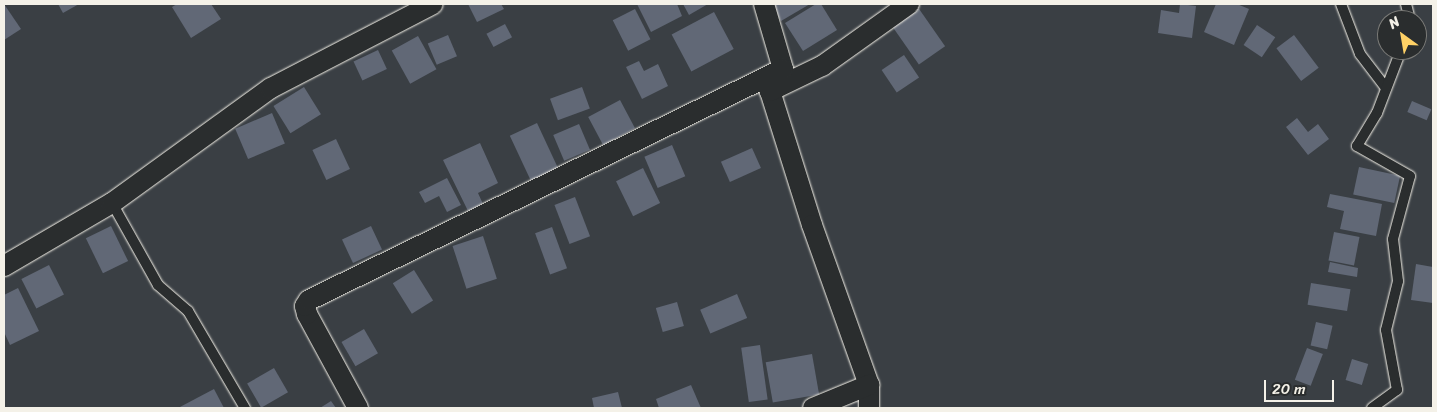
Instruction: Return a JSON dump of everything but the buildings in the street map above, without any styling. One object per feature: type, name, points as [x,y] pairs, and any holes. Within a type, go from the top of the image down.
[{"type":"street","points":[[4,266],[112,203],[271,88],[433,4]]},
{"type":"street","points":[[764,4],[783,69],[770,91],[812,225],[868,385],[869,408]]},
{"type":"street","points":[[770,91],[822,66],[909,4]]},
{"type":"street","points":[[358,408],[307,314],[305,306],[308,300],[783,69]]},
{"type":"street","points":[[813,408],[868,385]]},
{"type":"lane","points":[[1340,4],[1360,54],[1386,88]]},
{"type":"lane","points":[[1372,408],[1397,390],[1386,330],[1398,280],[1393,239],[1410,176],[1357,146],[1377,113],[1397,60]]},
{"type":"lane","points":[[112,203],[158,285],[188,311],[245,408]]}]
